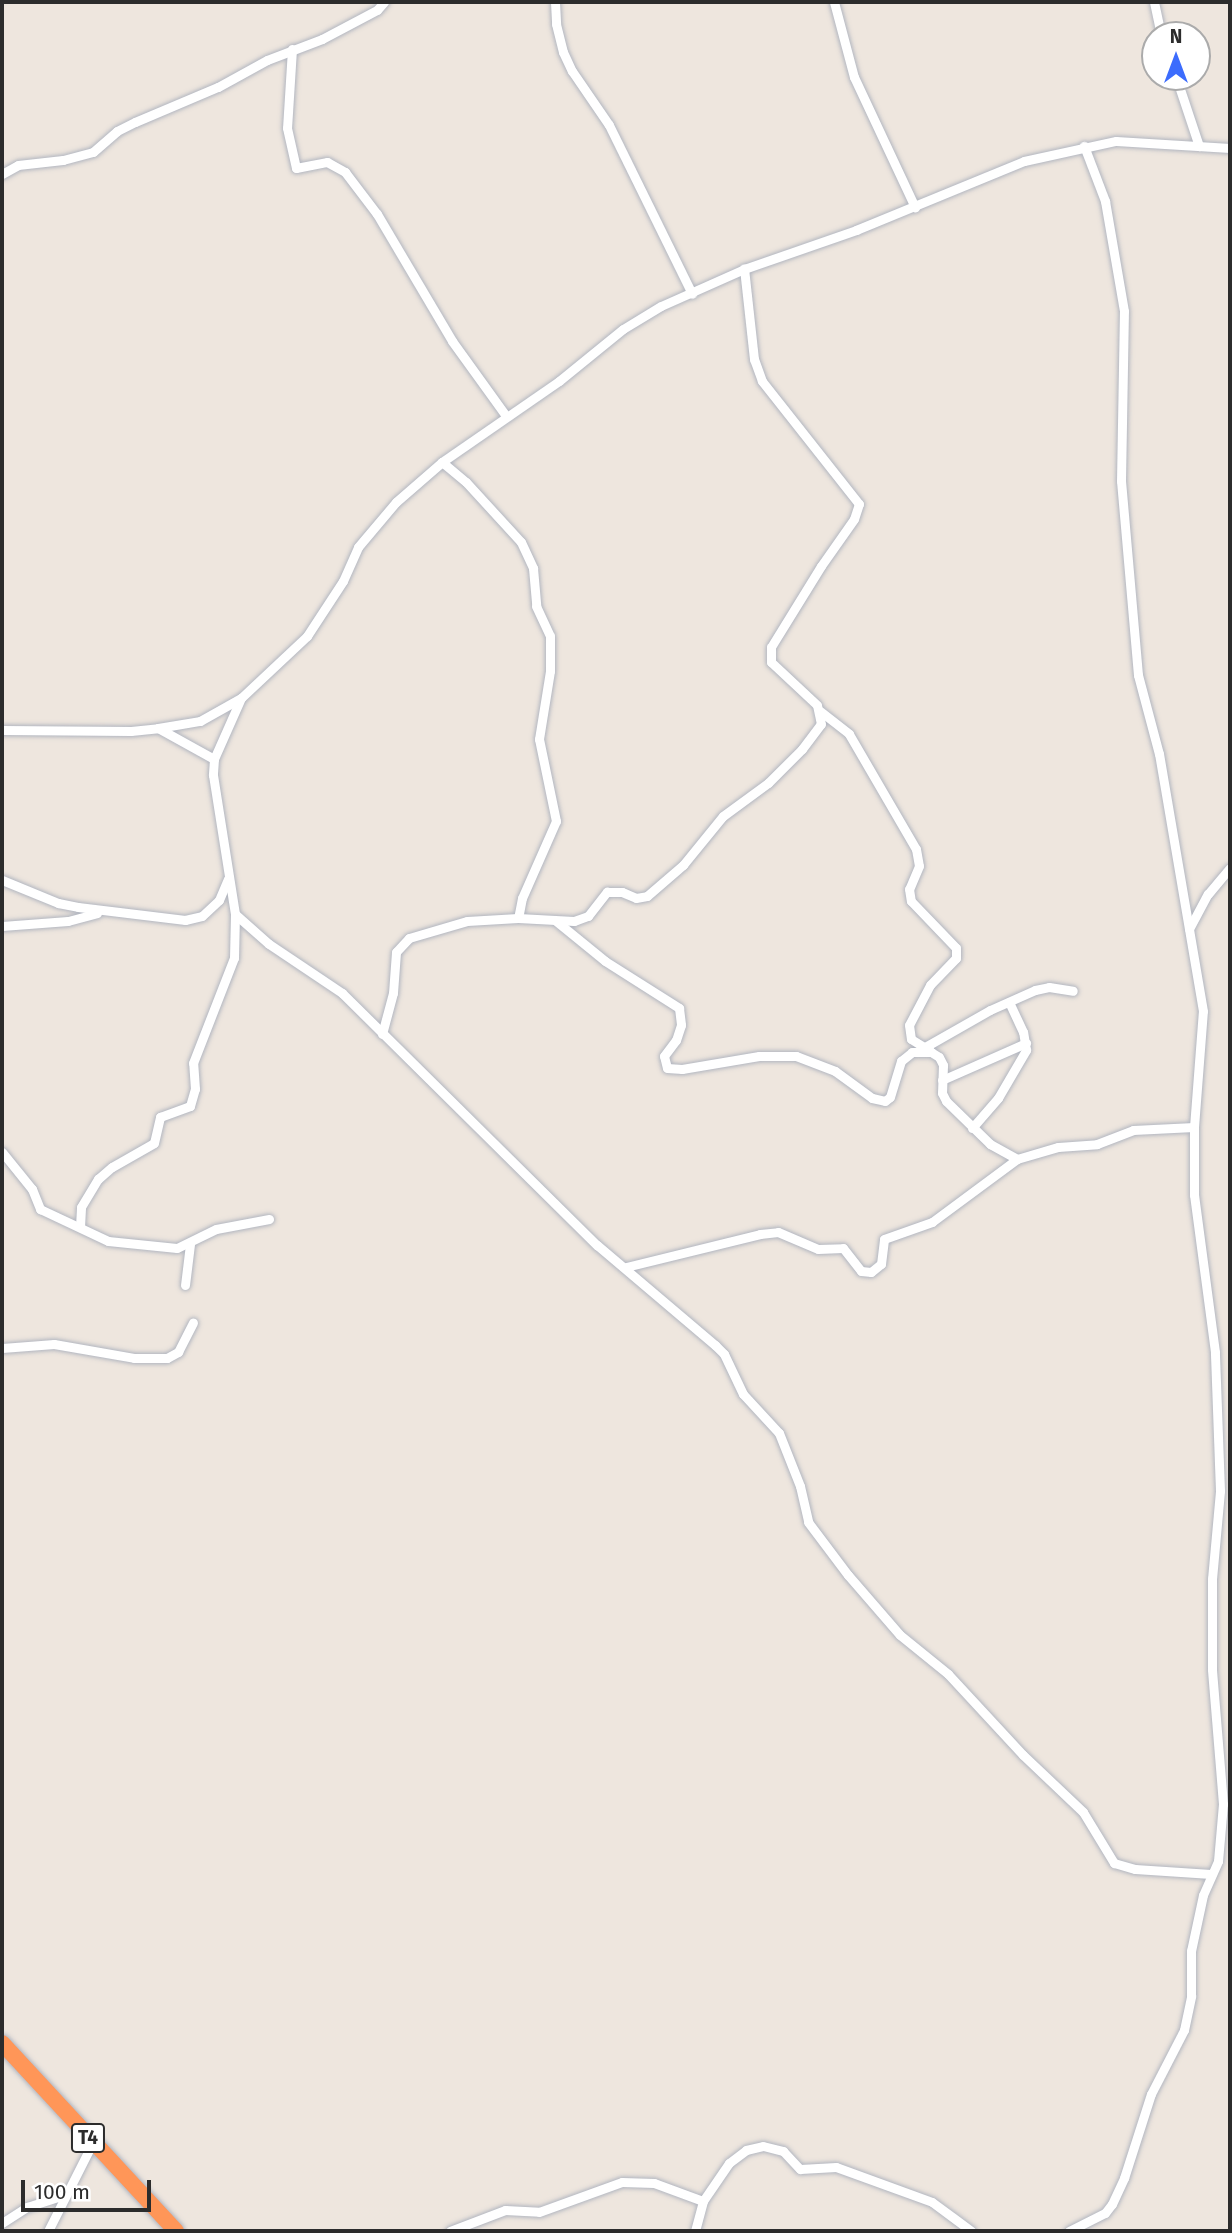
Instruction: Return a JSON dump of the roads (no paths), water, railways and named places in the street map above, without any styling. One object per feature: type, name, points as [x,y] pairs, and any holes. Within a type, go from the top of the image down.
[{"type":"highway","name":"T4","points":[[2,2042],[92,2144],[176,2231]]},
{"type":"street","points":[[2,174],[18,165],[80,157],[93,152],[117,131],[218,87],[292,49],[323,39],[360,20],[384,2]]},
{"type":"street","points":[[555,2],[556,24],[563,52],[572,71],[609,125],[692,294]]},
{"type":"street","points":[[834,2],[854,77],[915,207]]},
{"type":"street","points":[[1154,2],[1158,21]]},
{"type":"street","points":[[292,49],[287,128],[296,168],[327,162],[345,172],[377,214],[452,341],[506,416]]},
{"type":"street","points":[[1181,91],[1199,146]]},
{"type":"street","points":[[2,730],[131,731],[158,728],[201,721],[242,698],[307,636],[343,581],[358,547],[380,517],[442,462],[559,381],[635,321],[744,269],[915,207],[991,173],[1084,146],[1116,141],[1230,148]]},
{"type":"street","points":[[1069,2231],[1105,2213],[1112,2204],[1124,2178],[1151,2094],[1184,2030],[1191,1996],[1191,1951],[1211,1874],[1218,1861],[1223,1804],[1211,1635],[1212,1579],[1220,1491],[1218,1410],[1215,1352],[1194,1195],[1194,1127],[1203,1011],[1155,735],[1138,674],[1121,481],[1124,311],[1105,201],[1084,146]]},
{"type":"street","points":[[382,1034],[393,993],[396,952],[400,944],[409,938],[458,923],[518,918],[574,921],[588,916],[607,892],[622,892],[642,898],[653,892],[683,865],[723,816],[768,783],[802,749],[821,724],[817,705],[776,670],[771,662],[771,647],[821,566],[855,519],[859,504],[762,381],[754,359],[744,269]]},
{"type":"street","points":[[442,462],[466,482],[521,542],[533,568],[536,606],[551,636],[551,671],[539,738],[556,821],[522,898],[518,918]]},
{"type":"street","points":[[80,1227],[81,1208],[98,1179],[154,1143],[160,1117],[190,1106],[195,1089],[193,1063],[234,958],[235,915],[213,775],[214,758],[242,698]]},
{"type":"street","points":[[820,711],[849,734],[916,849],[919,866],[909,889],[911,901],[956,948],[956,958],[930,985],[909,1025],[910,1037],[941,1060],[946,1101],[990,1144],[1017,1158]]},
{"type":"street","points":[[158,728],[214,758]]},
{"type":"street","points":[[1189,929],[1208,894],[1230,868]]},
{"type":"street","points":[[2,880],[58,903],[102,912],[194,919],[219,900],[229,877]]},
{"type":"street","points":[[2,926],[60,922],[102,912]]},
{"type":"street","points":[[235,915],[270,944],[336,988],[563,1213],[723,1354],[743,1394],[779,1433],[800,1486],[808,1522],[858,1588],[900,1635],[948,1674],[1023,1755],[1073,1802],[1095,1828],[1114,1863],[1135,1869],[1211,1874]]},
{"type":"street","points":[[556,921],[605,961],[679,1009],[681,1025],[676,1040],[664,1056],[667,1068],[682,1069],[759,1056],[796,1056],[835,1071],[872,1098],[885,1101],[890,1097],[901,1061],[912,1052],[928,1050],[1009,1002],[1045,987],[1073,991]]},
{"type":"street","points":[[972,1128],[998,1098],[1026,1050],[1026,1043],[1009,1002]]},
{"type":"street","points":[[942,1080],[1026,1043]]},
{"type":"street","points":[[626,1267],[760,1234],[778,1233],[818,1250],[843,1248],[861,1271],[871,1272],[881,1264],[884,1239],[932,1222],[1017,1158],[1058,1147],[1097,1144],[1133,1130],[1194,1127]]},
{"type":"street","points":[[2,1152],[33,1189],[40,1209],[108,1241],[177,1248],[216,1229],[269,1219]]},
{"type":"street","points":[[185,1285],[191,1242]]},
{"type":"street","points":[[2,1348],[54,1344],[134,1358],[167,1358],[178,1352],[193,1323]]},
{"type":"street","points":[[1218,1861],[1230,1856]]},
{"type":"street","points":[[48,2231],[92,2144]]},
{"type":"street","points":[[695,2231],[704,2201],[736,2156],[763,2146],[783,2151],[800,2169],[835,2167],[932,2202],[971,2231]]},
{"type":"street","points":[[450,2231],[505,2210],[539,2213],[622,2182],[654,2183],[704,2201]]},
{"type":"street","points":[[2,2223],[27,2207],[64,2195]]}]
